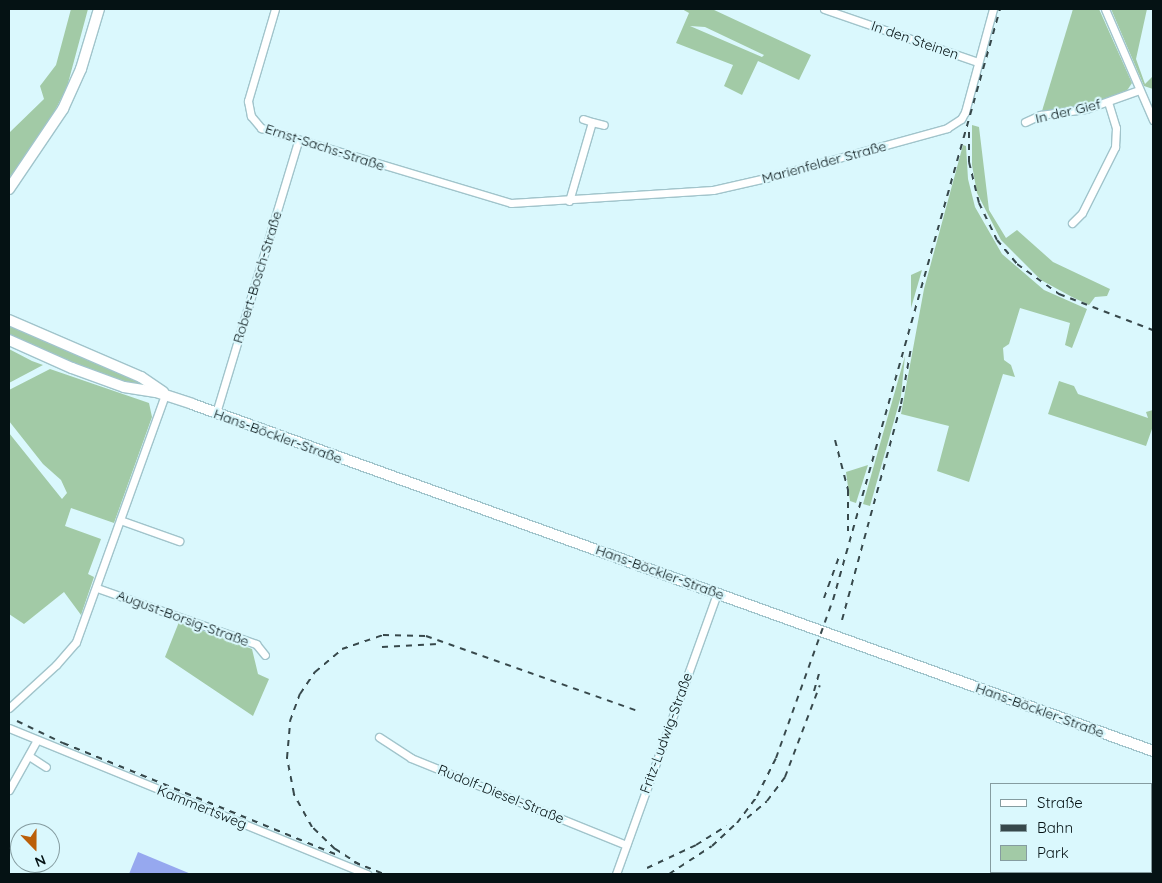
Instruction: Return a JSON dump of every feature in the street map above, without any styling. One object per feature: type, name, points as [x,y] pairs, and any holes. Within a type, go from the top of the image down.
[{"type":"main road","points":[[9,189],[63,109],[81,69],[99,9]]},
{"type":"main road","name":"Hans-Böckler-Straße","points":[[9,320],[141,377],[165,394]]},
{"type":"main road","name":"Hans-Böckler-Straße","points":[[9,340],[56,362],[119,385],[165,394],[1153,751]]},
{"type":"street","name":"Ernst-Sachs-Straße","points":[[275,9],[250,90],[248,109],[261,128],[298,141],[511,203]]},
{"type":"street","name":"In den Steinen","points":[[824,9],[978,62]]},
{"type":"street","name":"Marienfelder Straße","points":[[511,203],[569,201],[689,192],[738,185],[947,128],[961,119],[965,112],[994,9]]},
{"type":"street","points":[[1105,9],[1153,120]]},
{"type":"street","name":"In der Gief","points":[[1025,122],[1040,115],[1086,109],[1139,90]]},
{"type":"street","points":[[1072,223],[1082,213],[1115,148],[1116,128],[1108,102]]},
{"type":"street","points":[[583,119],[604,126]]},
{"type":"street","points":[[569,201],[592,122]]},
{"type":"street","name":"Robert-Bosch-Straße","points":[[216,413],[298,141]]},
{"type":"street","points":[[9,708],[56,665],[76,642],[97,588],[165,394]]},
{"type":"street","points":[[120,520],[179,541]]},
{"type":"street","name":"August-Borsig-Straße","points":[[97,588],[256,644],[265,656]]},
{"type":"street","name":"Fritz-Ludwig-Straße","points":[[616,874],[717,593]]},
{"type":"street","name":"Kammertsweg","points":[[9,728],[367,874]]},
{"type":"street","name":"Rudolf-Diesel-Straße","points":[[379,737],[411,758],[626,845]]},
{"type":"street","points":[[9,790],[30,756],[37,740]]},
{"type":"street","points":[[30,756],[46,767]]},
{"type":"green space","points":[[71,9],[88,9],[67,87],[44,132],[9,178],[9,133],[44,99],[40,86],[56,65]]},
{"type":"green space","points":[[682,9],[712,9],[811,55],[799,80],[758,61],[742,95],[724,86],[733,65],[676,43],[689,13]],"holes":[[[690,26],[705,27],[764,55],[762,57]]]},
{"type":"green space","points":[[1073,9],[1099,9],[1132,83],[1126,92],[1085,106],[1042,111]]},
{"type":"green space","points":[[1111,9],[1147,9],[1136,59],[1145,84],[1153,76],[1153,89],[1144,86]]},
{"type":"green space","points":[[972,125],[979,127],[989,210],[1006,238],[1017,230],[1053,262],[1110,289],[1107,296],[1095,297],[1089,305],[1072,297],[1041,280],[1001,240],[977,193],[972,165]]},
{"type":"green space","points":[[963,145],[966,146],[968,179],[975,207],[1002,254],[1044,290],[1087,309],[1072,348],[1065,345],[1070,323],[1020,308],[1009,344],[1003,348],[1004,360],[1011,365],[1015,377],[1003,374],[969,482],[937,471],[949,426],[901,414],[924,289]]},
{"type":"green space","points":[[922,270],[911,308],[911,275]]},
{"type":"green space","points":[[9,324],[62,349],[136,377],[145,382],[144,388],[89,371],[9,336]]},
{"type":"green space","points":[[9,349],[32,361],[43,365],[9,383]]},
{"type":"green space","points":[[905,356],[901,396],[870,506],[863,504]]},
{"type":"green space","points":[[50,369],[149,403],[152,417],[114,523],[71,508],[65,526],[101,539],[88,574],[94,577],[81,615],[64,592],[24,624],[9,614],[9,433],[62,499],[67,493],[61,480],[43,464],[9,421],[9,390]]},
{"type":"green space","points":[[1059,381],[1074,386],[1078,394],[1148,418],[1146,412],[1153,410],[1153,426],[1146,446],[1048,414]]},
{"type":"green space","points":[[868,465],[856,503],[850,501],[846,472]]},
{"type":"green space","points":[[179,622],[252,649],[258,674],[269,679],[253,716],[165,657]]},
{"type":"water","points":[[138,852],[191,874],[129,874]]},
{"type":"railway","points":[[669,874],[712,846],[737,823],[757,796],[776,758],[833,600],[1000,9]]},
{"type":"railway","points":[[969,132],[969,162],[979,203],[997,240],[1017,264],[1059,294],[1153,330]]},
{"type":"railway","points":[[842,620],[901,404],[911,348]]},
{"type":"railway","points":[[835,440],[848,490],[848,531]]},
{"type":"railway","points":[[824,598],[840,554]]},
{"type":"railway","points":[[360,865],[335,849],[312,827],[294,794],[287,758],[290,721],[300,694],[315,672],[342,649],[383,635],[426,636],[641,712]]},
{"type":"railway","points":[[382,647],[438,644]]},
{"type":"railway","points":[[814,691],[819,674]]},
{"type":"railway","points":[[747,818],[767,801],[785,777],[820,685]]},
{"type":"railway","points":[[17,721],[63,743],[338,855]]},
{"type":"railway","points":[[647,868],[696,845],[726,826]]},
{"type":"railway","points":[[354,862],[384,874]]},
{"type":"railway","points":[[683,874],[727,874]]}]
